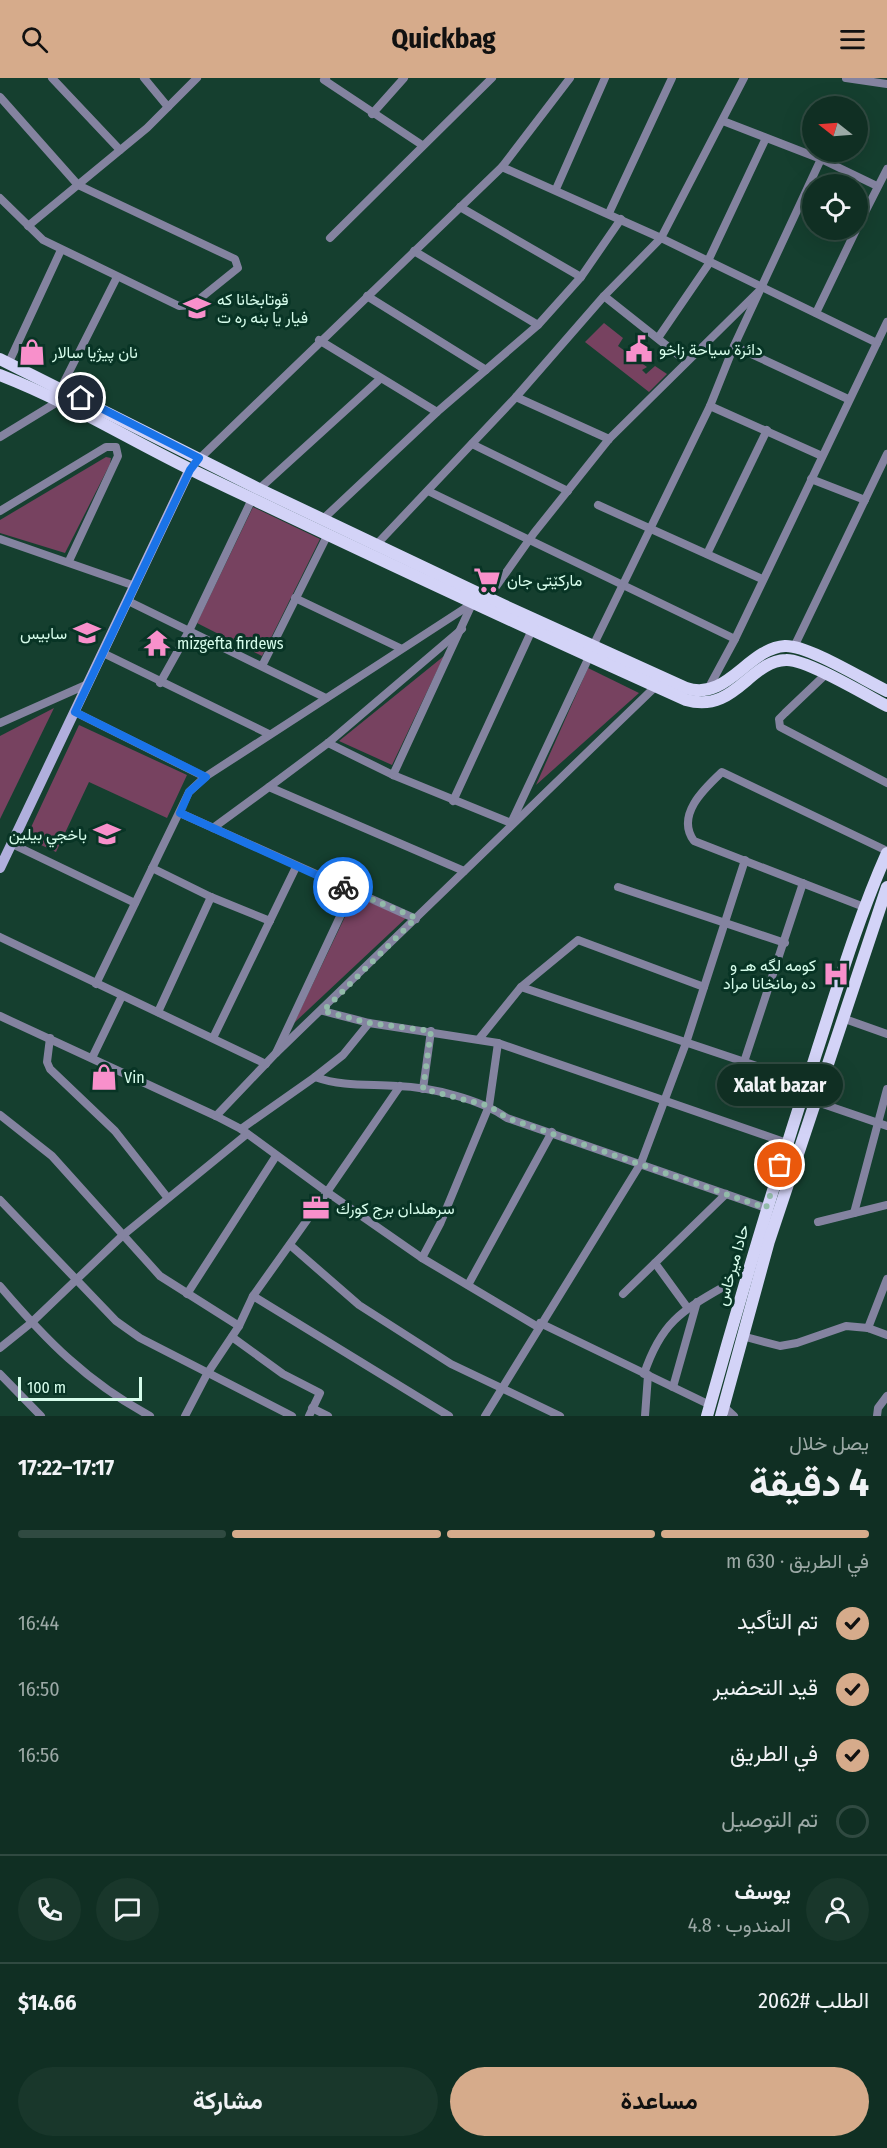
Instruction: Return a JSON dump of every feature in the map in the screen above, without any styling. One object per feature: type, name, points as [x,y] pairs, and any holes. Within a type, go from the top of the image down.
[{"type":"main road","points":[[4,361],[190,470],[322,519],[488,598],[530,626],[687,688],[708,690],[723,683],[766,651],[778,647],[794,647],[887,691]]},
{"type":"main road","points":[[0,375],[60,394],[199,458],[256,494],[328,534],[472,603],[515,617]]},
{"type":"main road","points":[[0,868],[190,470]]},
{"type":"main road","points":[[591,652],[655,687],[687,700],[708,703],[727,696],[770,665],[780,661],[797,662],[887,706]]},
{"type":"main road","name":"حادا ميرخاس","points":[[715,1411],[766,1208],[864,906],[887,852]]},
{"type":"main road","points":[[715,1411],[742,1336],[814,1101],[842,1018],[882,913],[887,887]]},
{"type":"street","points":[[52,78],[120,150]]},
{"type":"street","points":[[144,78],[168,107]]},
{"type":"street","points":[[28,226],[120,150],[197,78]]},
{"type":"street","points":[[372,114],[404,78]]},
{"type":"street","points":[[330,238],[492,78]]},
{"type":"street","points":[[190,470],[199,458],[319,340],[502,167],[570,78]]},
{"type":"street","points":[[556,189],[605,78]]},
{"type":"street","points":[[609,213],[672,78]]},
{"type":"street","points":[[377,544],[516,397],[604,296],[662,238],[744,78]]},
{"type":"street","points":[[846,78],[887,84]]},
{"type":"street","points":[[324,79],[372,114],[422,145]]},
{"type":"street","points":[[0,96],[78,185],[235,259],[239,266],[195,303],[185,307],[117,277],[43,240],[1,201]]},
{"type":"street","points":[[723,121],[802,152]]},
{"type":"street","points":[[658,338],[709,262],[766,138]]},
{"type":"street","points":[[511,823],[621,586],[710,406],[734,346],[820,162]]},
{"type":"street","points":[[827,162],[877,186]]},
{"type":"street","points":[[502,167],[609,213],[877,343]]},
{"type":"street","points":[[868,205],[887,169]]},
{"type":"street","points":[[0,213],[1,201]]},
{"type":"street","points":[[460,207],[581,278]]},
{"type":"street","points":[[322,519],[438,412],[538,325],[581,278],[621,219]]},
{"type":"street","points":[[816,314],[851,240]]},
{"type":"street","points":[[4,361],[61,250]]},
{"type":"street","points":[[414,251],[538,325]]},
{"type":"street","points":[[0,437],[60,394],[117,277]]},
{"type":"street","points":[[488,598],[530,539],[609,439],[761,288]]},
{"type":"street","points":[[367,296],[486,370]]},
{"type":"street","points":[[604,296],[686,361]]},
{"type":"street","points":[[708,690],[735,639],[848,399],[887,322]]},
{"type":"street","points":[[319,340],[438,412]]},
{"type":"street","points":[[734,346],[848,399]]},
{"type":"street","points":[[160,682],[189,631],[256,494],[380,379]]},
{"type":"street","points":[[516,397],[609,439]]},
{"type":"street","points":[[710,406],[822,456]]},
{"type":"street","points":[[707,554],[768,430]]},
{"type":"street","points":[[472,444],[568,491]]},
{"type":"street","points":[[0,511],[106,447],[116,447],[118,456],[69,561]]},
{"type":"street","points":[[794,647],[887,454]]},
{"type":"street","points":[[811,478],[865,500]]},
{"type":"street","points":[[428,491],[735,639]]},
{"type":"street","points":[[598,505],[762,579]]},
{"type":"street","points":[[262,666],[328,534]]},
{"type":"street","points":[[0,539],[69,561],[135,586]]},
{"type":"street","points":[[295,598],[400,648]]},
{"type":"street","points":[[128,601],[326,698]]},
{"type":"street","points":[[393,775],[472,603]]},
{"type":"street","points":[[96,984],[189,792],[206,777],[269,734],[472,603]]},
{"type":"street","points":[[453,801],[530,626]]},
{"type":"street","points":[[213,828],[328,743],[462,629]]},
{"type":"street","points":[[103,653],[269,734]]},
{"type":"street","points":[[825,675],[784,713],[779,719],[780,727],[887,783]]},
{"type":"street","points":[[0,723],[88,684]]},
{"type":"street","points":[[216,1116],[276,1053],[323,1011],[511,823],[655,687]]},
{"type":"street","points":[[75,712],[206,777]]},
{"type":"street","points":[[328,743],[393,775],[511,823]]},
{"type":"street","points":[[864,906],[702,845],[690,835],[688,820],[693,804],[700,792],[722,772],[887,852]]},
{"type":"street","points":[[269,787],[464,871]]},
{"type":"street","points":[[180,813],[296,867],[416,918]]},
{"type":"street","points":[[12,844],[135,903]]},
{"type":"street","points":[[485,1416],[641,1163],[686,1043],[745,860]]},
{"type":"street","points":[[213,1038],[296,867]]},
{"type":"street","points":[[152,868],[211,897],[270,921]]},
{"type":"street","points":[[744,1062],[803,883]]},
{"type":"street","points":[[618,887],[784,943]]},
{"type":"street","points":[[276,1053],[352,891]]},
{"type":"street","points":[[158,1012],[211,897]]},
{"type":"street","points":[[0,937],[266,1064]]},
{"type":"street","points":[[479,1039],[520,987],[578,940],[704,987]]},
{"type":"street","points":[[520,987],[807,1083]]},
{"type":"street","points":[[92,1058],[122,996]]},
{"type":"street","points":[[323,1011],[369,1023],[498,1043],[787,1143]]},
{"type":"street","points":[[0,1016],[244,1131],[422,1258],[468,1285],[539,1325],[673,1387],[715,1411],[734,1416]]},
{"type":"street","points":[[842,1018],[887,1034]]},
{"type":"street","points":[[0,1348],[78,1280],[122,1236],[244,1131],[343,1055],[369,1023]]},
{"type":"street","points":[[423,1089],[431,1031]]},
{"type":"street","points":[[50,1038],[47,1062],[50,1069],[116,1131],[167,1197]]},
{"type":"street","points":[[422,1258],[440,1224],[489,1106],[498,1043]]},
{"type":"street","points":[[315,1077],[336,1084],[423,1089],[489,1106],[507,1118],[766,1208]]},
{"type":"street","points":[[185,1416],[207,1374],[239,1326],[253,1296],[400,1086]]},
{"type":"street","points":[[854,1213],[887,1089]]},
{"type":"street","points":[[814,1101],[887,1126]]},
{"type":"street","points":[[0,1115],[52,1156],[160,1276],[239,1326]]},
{"type":"street","points":[[468,1285],[552,1132]]},
{"type":"street","points":[[187,1294],[276,1156]]},
{"type":"street","points":[[623,1294],[726,1194]]},
{"type":"street","points":[[0,1200],[116,1321],[140,1338],[292,1416]]},
{"type":"street","points":[[818,1222],[887,1205]]},
{"type":"street","points":[[290,1245],[359,1305],[451,1364],[560,1416]]},
{"type":"street","points":[[655,1263],[687,1307]]},
{"type":"street","points":[[868,1328],[887,1279]]},
{"type":"street","points":[[0,1286],[31,1323],[88,1377],[116,1398],[150,1416]]},
{"type":"street","points":[[645,1416],[646,1375],[657,1340],[675,1316],[725,1286]]},
{"type":"street","points":[[253,1296],[449,1416]]},
{"type":"street","points":[[673,1387],[697,1302]]},
{"type":"street","points":[[742,1336],[780,1346],[797,1343],[846,1326],[868,1328],[887,1335]]},
{"type":"street","points":[[232,1337],[283,1374],[317,1390],[320,1393],[310,1412],[328,1416]]},
{"type":"street","points":[[0,1374],[41,1416]]},
{"type":"street","points":[[877,1416],[878,1408],[887,1396]]},
{"type":"shaded area","points":[[604,323],[623,338],[618,346],[647,367],[642,370],[646,374],[655,366],[667,374],[649,392],[585,342]]},
{"type":"shaded area","points":[[106,457],[111,458],[110,464],[65,553],[0,533],[0,520]]},
{"type":"shaded area","points":[[253,507],[320,539],[262,656],[197,623]]},
{"type":"shaded area","points":[[444,656],[392,765],[339,741]]},
{"type":"shaded area","points":[[588,668],[639,693],[536,785]]},
{"type":"shaded area","points":[[54,708],[0,819],[0,736]]},
{"type":"shaded area","points":[[79,725],[187,775],[167,818],[89,782],[56,852],[26,838]]},
{"type":"shaded area","points":[[355,896],[406,918],[294,1023]]},
{"type":"way so far","points":[[343,887],[416,918],[323,1011],[369,1023],[431,1031],[423,1089],[489,1106],[507,1118],[766,1208],[780,1165]]},
{"type":"place","name":"قوتابخانا كه فيار يا بنه ره ت","points":[[197,308]]},
{"type":"place","name":"دائرة سياحة زاخو","points":[[639,349]]},
{"type":"place","name":"نان پيژيا سالار","points":[[32,352]]},
{"type":"place","name":"مارکێتی جان","points":[[487,580]]},
{"type":"place","name":"سابيس","points":[[87,633]]},
{"type":"place","name":"mizgefta firdews","points":[[157,643]]},
{"type":"place","name":"باخجي بيلين","points":[[107,834]]},
{"type":"place","name":"كومه لگه هـ و ده رمانخانا مراد","points":[[836,974]]},
{"type":"place","name":"Vin","points":[[104,1077]]},
{"type":"place","name":"Xalat bazar","points":[[780,1165]]},
{"type":"place","name":"سرهلدان برج كورك","points":[[316,1208]]},
{"type":"route","points":[[81,398],[199,458],[190,470],[75,712],[206,777],[189,792],[180,813],[343,887]]}]
